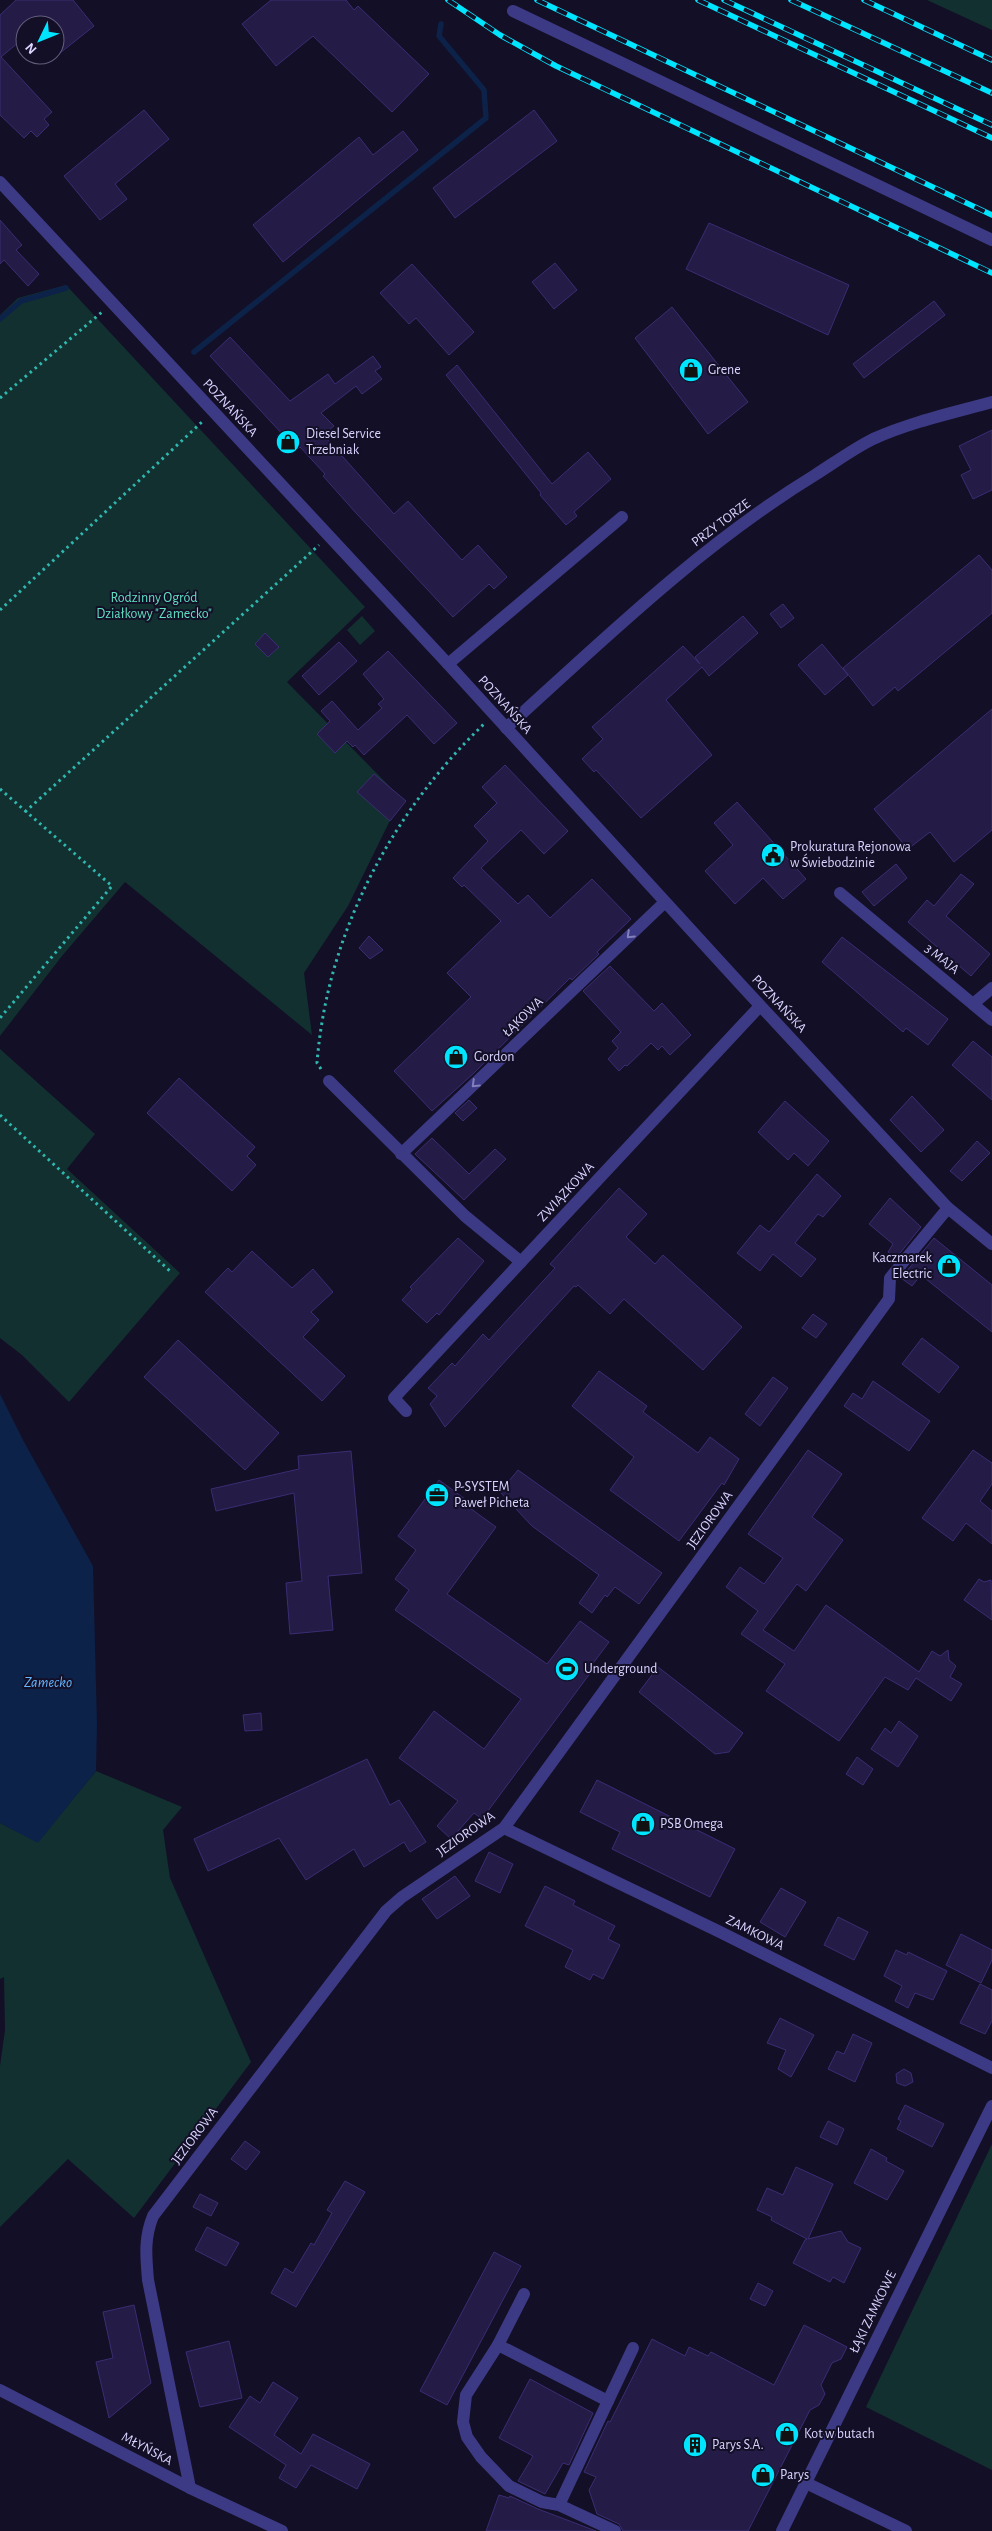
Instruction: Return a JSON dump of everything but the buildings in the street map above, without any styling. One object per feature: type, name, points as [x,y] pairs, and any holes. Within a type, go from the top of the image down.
[{"type":"street","points":[[513,11],[992,240]]},
{"type":"street","name":"POZNAŃSKA","points":[[0,182],[448,664],[760,1006],[948,1208],[992,1244]]},
{"type":"street","name":"PRZY TORZE","points":[[506,728],[659,591],[728,535],[793,489],[872,440],[924,421],[992,402]]},
{"type":"street","points":[[448,664],[622,517]]},
{"type":"street","name":"3 MAJA","points":[[840,893],[872,922],[992,1020]]},
{"type":"street","name":"ŁĄKOWA","points":[[401,1154],[665,902]]},
{"type":"street","points":[[973,1004],[992,988]]},
{"type":"street","name":"ZWIĄZKOWA","points":[[406,1411],[394,1398],[760,1006]]},
{"type":"street","points":[[329,1081],[465,1216],[521,1262]]},
{"type":"street","name":"JEZIOROWA","points":[[190,2488],[148,2280],[145,2249],[147,2231],[154,2216],[386,1911],[402,1897],[504,1828],[889,1299],[890,1278],[948,1208]]},
{"type":"street","name":"ZAMKOWA","points":[[504,1828],[718,1931],[992,2068]]},
{"type":"street","name":"ŁĄKI ZAMKOWE","points":[[782,2531],[992,2106]]},
{"type":"street","points":[[524,2294],[498,2345],[466,2395],[463,2422],[466,2436],[481,2457],[509,2486],[542,2502],[559,2505],[615,2531]]},
{"type":"street","points":[[498,2345],[608,2402]]},
{"type":"street","points":[[559,2505],[633,2348]]},
{"type":"street","name":"MŁYŃSKA","points":[[0,2390],[190,2488],[282,2531]]},
{"type":"street","points":[[806,2483],[906,2531]]},
{"type":"path","points":[[0,398],[112,304]]},
{"type":"path","points":[[0,610],[212,412]]},
{"type":"path","points":[[25,812],[329,536]]},
{"type":"path","points":[[317,1063],[325,1000],[345,932],[388,841],[419,796],[466,741],[494,715]]},
{"type":"path","points":[[0,789],[112,886],[0,1018]]},
{"type":"path","points":[[0,1115],[171,1272]]},
{"type":"green space","points":[[927,0],[992,0],[992,30]]},
{"type":"green space","name":"Rodzinny Ogród Działkowy \"Zamecko\"","points":[[66,285],[365,607],[287,682],[401,798],[348,906],[304,973],[312,1035],[125,882],[62,956],[0,1036],[0,315],[18,298]]},
{"type":"green space","points":[[362,616],[375,631],[360,645],[347,630]]},
{"type":"green space","points":[[0,1049],[95,1134],[67,1169],[180,1273],[69,1402],[22,1355],[0,1338]]},
{"type":"green space","points":[[96,1771],[182,1807],[163,1830],[170,1878],[251,2062],[134,2218],[68,2159],[0,2227],[0,2066],[5,2030],[4,1977],[0,1979],[0,1823],[38,1842]]},
{"type":"green space","points":[[992,2144],[992,2470],[866,2407]]},
{"type":"water","name":"Zamecko","points":[[0,1394],[23,1440],[93,1566],[97,1724],[96,1771],[38,1843],[0,1823]]},
{"type":"waterway","points":[[194,352],[486,118],[484,90],[439,36],[441,24]]},
{"type":"waterway","points":[[0,319],[21,301],[66,288]]},
{"type":"railway","points":[[448,0],[500,35],[556,66],[992,273]]},
{"type":"railway","points":[[537,0],[992,215]]},
{"type":"railway","points":[[698,0],[992,138]]},
{"type":"railway","points":[[724,0],[992,125]]},
{"type":"railway","points":[[791,0],[992,93]]},
{"type":"railway","points":[[864,0],[992,60]]},
{"type":"place","name":"Grene","points":[[691,370]]},
{"type":"place","name":"Diesel Service Trzebniak","points":[[288,442]]},
{"type":"place","name":"Prokuratura Rejonowa w Świebodzinie","points":[[773,855]]},
{"type":"place","name":"Gordon","points":[[456,1057]]},
{"type":"place","name":"Kaczmarek Electric","points":[[949,1266]]},
{"type":"place","name":"P-SYSTEM Paweł Picheta","points":[[437,1495]]},
{"type":"place","name":"Underground","points":[[567,1669]]},
{"type":"place","name":"PSB Omega","points":[[643,1824]]},
{"type":"place","name":"Kot w butach","points":[[787,2434]]},
{"type":"place","name":"Parys S.A.","points":[[695,2445]]},
{"type":"place","name":"Parys","points":[[763,2475]]}]
